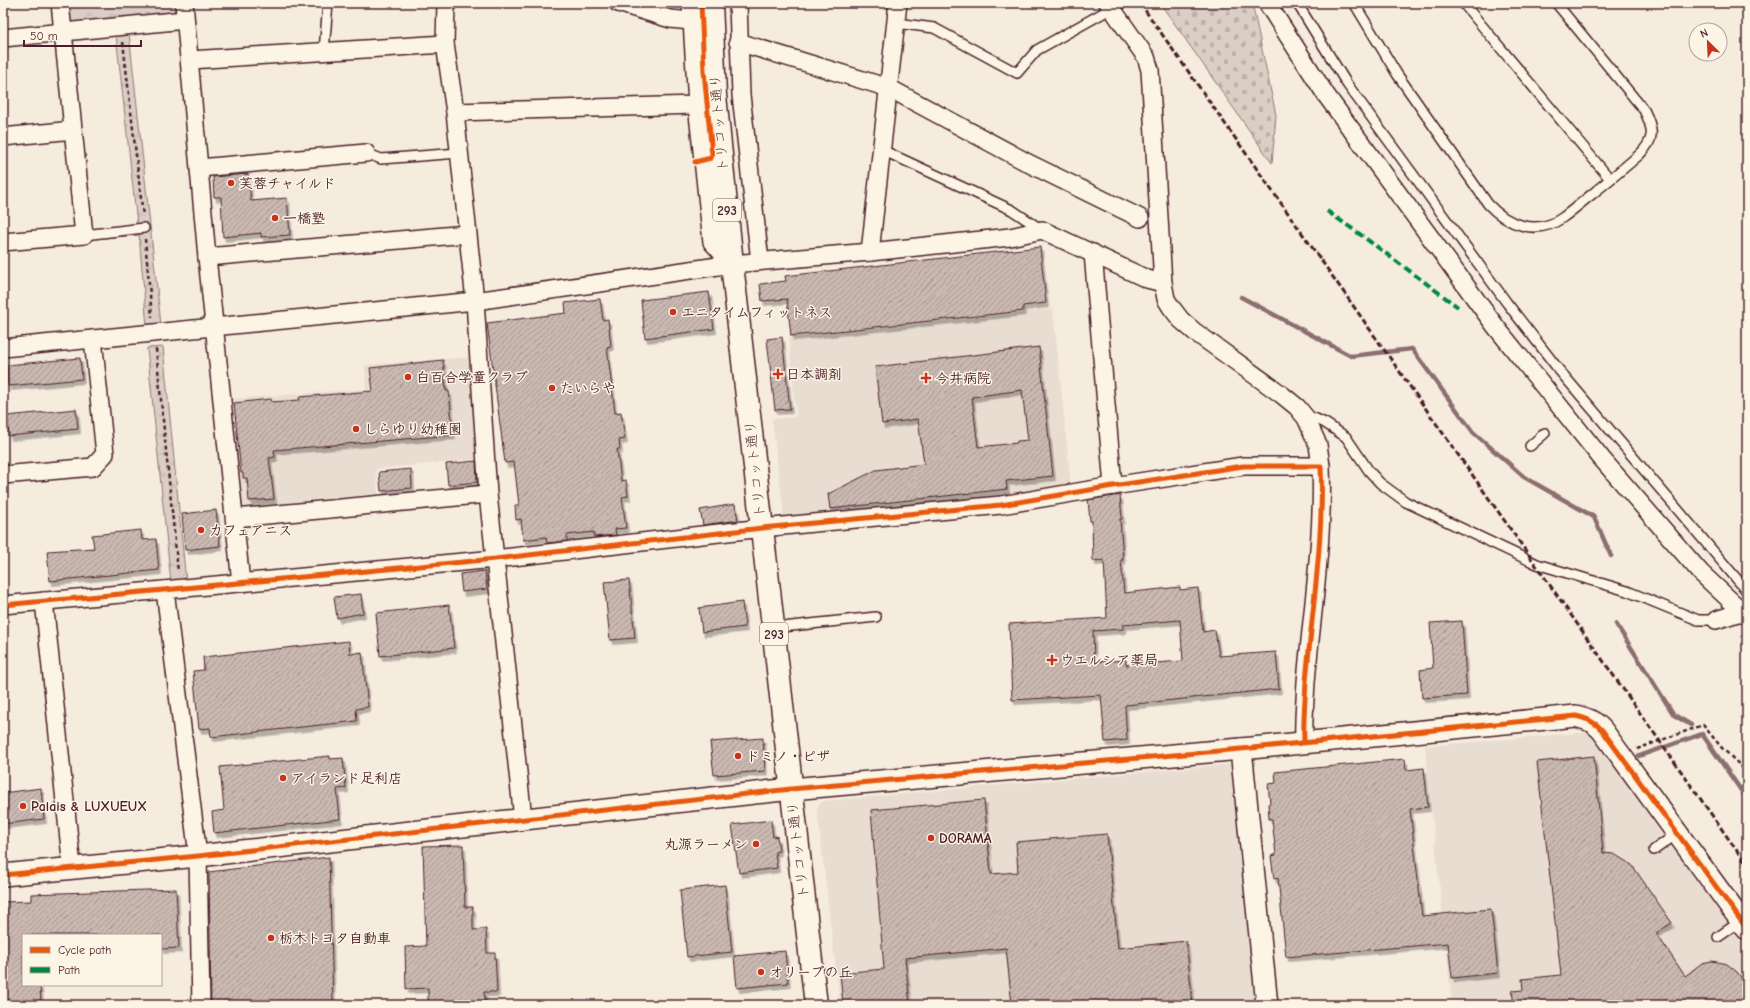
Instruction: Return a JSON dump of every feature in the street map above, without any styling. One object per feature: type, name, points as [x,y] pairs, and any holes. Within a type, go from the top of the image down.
[{"type":"highway","name":"トリコット通り","points":[[711,3],[716,95],[732,264],[816,1005]]},
{"type":"street","points":[[3,242],[84,235],[60,3]]},
{"type":"street","points":[[184,3],[207,257],[241,583]]},
{"type":"street","points":[[446,3],[445,44],[455,112],[467,234],[476,301],[488,494],[523,819]]},
{"type":"street","points":[[618,3],[670,19],[691,21]]},
{"type":"street","points":[[691,3],[697,106],[712,242],[732,264]]},
{"type":"street","points":[[738,3],[738,42],[741,95],[760,260]]},
{"type":"street","points":[[870,252],[898,3]]},
{"type":"street","points":[[1268,3],[1326,95],[1496,327],[1602,459],[1700,573],[1744,614]]},
{"type":"street","points":[[1110,6],[1146,58],[1150,70],[1163,283],[1166,299],[1181,320],[1194,332],[1281,394],[1296,407],[1306,418],[1318,445],[1321,466],[1321,511],[1308,652],[1304,742]]},
{"type":"street","points":[[3,38],[185,20]]},
{"type":"street","points":[[738,42],[889,88],[1023,160],[1140,218]]},
{"type":"street","points":[[190,60],[445,44]]},
{"type":"street","points":[[455,112],[697,106]]},
{"type":"street","points":[[3,137],[73,130]]},
{"type":"street","points":[[199,168],[366,153]]},
{"type":"street","points":[[3,348],[476,301],[760,260],[870,252],[1010,237],[1042,230],[1147,278],[1163,283]]},
{"type":"street","points":[[207,257],[467,234]]},
{"type":"street","points":[[1092,253],[1113,486]]},
{"type":"street","points":[[3,475],[94,467],[105,454],[93,339]]},
{"type":"street","points":[[3,605],[495,559],[762,528],[1001,505],[1243,466],[1321,466]]},
{"type":"street","points":[[235,518],[488,494]]},
{"type":"street","points":[[166,590],[198,856],[201,1005]]},
{"type":"street","points":[[44,601],[72,868]]},
{"type":"street","points":[[1716,620],[1744,614]]},
{"type":"street","points":[[3,875],[198,856],[791,789],[1241,749],[1576,716],[1587,718],[1596,723],[1622,755],[1744,925]]},
{"type":"street","points":[[1241,749],[1267,1005]]},
{"type":"lane","points":[[324,51],[328,3]]},
{"type":"lane","points":[[1297,3],[1346,84],[1492,283],[1559,370],[1747,591]]},
{"type":"lane","points":[[1354,3],[1397,74],[1485,199],[1501,216],[1522,226],[1543,226],[1561,219],[1610,180],[1648,146],[1651,128],[1644,110],[1556,3]]},
{"type":"lane","points":[[1463,3],[1610,180]]},
{"type":"lane","points":[[896,23],[934,28],[1017,72],[1036,50],[1110,6]]},
{"type":"lane","points":[[882,150],[1012,210],[1042,230]]},
{"type":"lane","points":[[366,153],[381,159],[459,153]]},
{"type":"lane","points":[[84,235],[144,228]]},
{"type":"lane","points":[[1306,418],[1314,418],[1325,423],[1346,437],[1369,471],[1380,483],[1406,502],[1537,564],[1627,591],[1698,620],[1716,620]]},
{"type":"lane","points":[[1530,446],[1545,434]]},
{"type":"lane","points":[[773,628],[876,616]]},
{"type":"lane","points":[[1654,850],[1678,833]]},
{"type":"lane","points":[[1718,937],[1744,925]]},
{"type":"path","points":[[123,34],[153,318]]},
{"type":"path","points":[[156,348],[178,575]]},
{"type":"path","points":[[1622,755],[1703,725],[1722,748],[1747,772]]},
{"type":"shaded area","name":"今井病院","points":[[1053,309],[1071,486],[961,502],[784,517],[772,419],[796,417],[789,339]]},
{"type":"shaded area","name":"しらゆり幼稚園","points":[[472,357],[472,385],[480,459],[376,469],[378,494],[247,508],[242,502],[232,399],[366,389],[365,365]]},
{"type":"shaded area","points":[[1589,732],[1599,738],[1747,945],[1747,1005],[1452,1005],[1425,746]]},
{"type":"shaded area","points":[[1232,764],[1260,1005],[840,1005],[817,808],[819,804],[824,801]]},
{"type":"green space","points":[[68,3],[175,3],[175,9],[172,15],[74,25],[70,19]]},
{"type":"green space","points":[[1160,3],[1252,3],[1276,115],[1272,163]]},
{"type":"green space","points":[[129,33],[161,325],[147,327],[139,235],[91,239],[91,229],[137,224],[116,35]]},
{"type":"green space","points":[[163,347],[186,582],[171,583],[147,348]]},
{"type":"building","points":[[248,174],[251,201],[287,198],[290,235],[261,237],[261,233],[223,237],[221,197],[214,197],[213,177]]},
{"type":"building","points":[[1040,247],[1046,303],[1023,306],[1023,311],[791,336],[787,299],[762,301],[760,284],[786,281],[785,276]]},
{"type":"building","points":[[709,292],[714,329],[645,338],[641,300]]},
{"type":"building","points":[[600,299],[603,320],[608,319],[611,346],[607,347],[615,413],[621,412],[625,439],[619,440],[620,449],[617,449],[621,481],[626,480],[628,496],[622,497],[626,528],[615,529],[616,535],[594,537],[594,532],[567,535],[567,541],[547,543],[546,537],[523,540],[521,519],[516,520],[515,505],[519,505],[514,462],[505,463],[487,323],[566,313],[565,303]]},
{"type":"building","name":"日本調剤","points":[[782,337],[790,409],[775,410],[767,339]]},
{"type":"building","points":[[1039,347],[1053,476],[1006,481],[1007,489],[830,509],[828,494],[876,470],[924,464],[918,419],[882,424],[875,367]],"holes":[[[1022,390],[1028,440],[1017,441],[1017,443],[978,447],[972,397]]]},
{"type":"building","points":[[80,358],[82,379],[8,386],[7,365]]},
{"type":"building","points":[[443,360],[446,391],[449,391],[453,435],[274,450],[275,457],[269,458],[274,499],[249,501],[247,478],[243,478],[243,473],[241,473],[234,403],[271,399],[272,402],[300,400],[299,397],[373,391],[370,368]]},
{"type":"building","points":[[76,409],[78,429],[9,436],[7,416]]},
{"type":"building","points":[[476,461],[477,482],[448,485],[446,464]]},
{"type":"building","points":[[411,469],[412,488],[381,491],[379,472]]},
{"type":"building","points":[[1120,495],[1123,560],[1121,560],[1124,593],[1180,587],[1180,590],[1198,588],[1203,632],[1215,630],[1219,656],[1276,652],[1279,689],[1126,705],[1127,740],[1105,742],[1101,695],[1012,700],[1009,624],[1107,618],[1104,560],[1093,561],[1092,521],[1090,521],[1088,500]],"holes":[[[1180,620],[1183,661],[1126,665],[1126,660],[1094,662],[1093,631],[1123,629],[1123,625]]]},
{"type":"building","points":[[735,504],[738,520],[703,525],[700,510]]},
{"type":"building","name":"カフェアニス","points":[[216,510],[220,546],[185,550],[182,514]]},
{"type":"building","points":[[141,530],[142,540],[156,539],[159,570],[50,581],[47,551],[94,548],[92,535]]},
{"type":"building","points":[[485,571],[487,589],[462,592],[460,574]]},
{"type":"building","points":[[629,580],[635,638],[610,640],[604,582]]},
{"type":"building","points":[[361,594],[363,613],[337,618],[334,597]]},
{"type":"building","points":[[742,602],[745,627],[702,632],[699,608]]},
{"type":"building","points":[[449,605],[454,648],[380,656],[376,613]]},
{"type":"building","points":[[1462,621],[1467,695],[1422,698],[1420,670],[1433,668],[1430,623]]},
{"type":"building","points":[[349,641],[350,654],[362,652],[368,707],[356,709],[357,721],[211,737],[210,728],[199,729],[193,671],[204,670],[203,657]]},
{"type":"building","name":"ドミノ・ピザ","points":[[763,738],[765,771],[714,775],[710,742]]},
{"type":"building","name":"アイランド足利店","points":[[330,756],[330,759],[343,758],[346,788],[337,789],[340,819],[214,833],[212,812],[224,810],[220,767]]},
{"type":"building","points":[[1594,756],[1603,853],[1614,854],[1632,865],[1672,923],[1656,933],[1685,976],[1702,963],[1712,961],[1727,964],[1737,972],[1743,980],[1745,991],[1743,1005],[1514,1005],[1512,991],[1523,990],[1522,979],[1561,975],[1537,762]]},
{"type":"building","points":[[1405,759],[1406,770],[1424,768],[1428,807],[1410,809],[1422,916],[1491,909],[1498,973],[1452,978],[1448,943],[1286,957],[1278,878],[1274,879],[1271,856],[1276,855],[1272,819],[1269,819],[1268,804],[1270,803],[1268,784],[1276,783],[1275,772]]},
{"type":"building","name":"Palais & LUXUEUX","points":[[41,788],[44,819],[3,824],[3,793]]},
{"type":"building","points":[[984,800],[991,874],[1018,872],[1016,842],[1107,834],[1118,948],[1186,941],[1193,1005],[1012,1005],[1006,948],[905,958],[910,1005],[843,1005],[840,973],[884,969],[871,810]]},
{"type":"building","name":"丸源ラーメン","points":[[771,820],[773,837],[777,836],[779,851],[775,852],[777,868],[739,873],[732,825]]},
{"type":"building","points":[[463,845],[465,907],[473,907],[473,930],[486,929],[487,953],[495,953],[497,992],[484,992],[485,1005],[428,1005],[428,988],[406,989],[405,947],[426,946],[423,846]]},
{"type":"building","name":"栃木トヨタ自動車","points":[[329,857],[333,1005],[211,1005],[209,872]]},
{"type":"building","points":[[725,885],[732,952],[687,957],[680,890]]},
{"type":"building","points":[[176,889],[179,948],[162,949],[162,934],[22,934],[22,986],[40,986],[41,1005],[3,1005],[3,902],[31,901],[31,894]]},
{"type":"building","name":"オリーブの丘","points":[[785,951],[788,983],[737,988],[734,956]]},
{"type":"waterway","points":[[1241,297],[1351,356],[1412,349],[1473,432],[1524,477],[1594,517],[1611,556]]},
{"type":"waterway","points":[[1616,624],[1674,715],[1691,725]]},
{"type":"waterway","points":[[1639,756],[1702,734],[1747,799]]},
{"type":"railway","points":[[1140,3],[1747,865]]},
{"type":"marked path","points":[[1327,211],[1458,307]]},
{"type":"cycle path","points":[[695,162],[711,158],[712,155],[704,71],[701,3]]},
{"type":"cycle path","points":[[3,605],[495,559],[762,528],[1001,505],[1243,466],[1321,466],[1321,520],[1306,682],[1304,742]]},
{"type":"cycle path","points":[[3,875],[198,856],[791,789],[1241,749],[1576,716],[1596,724],[1602,730],[1747,929]]},
{"type":"place","name":"芙蓉チャイルド","points":[[231,183]]},
{"type":"place","name":"一橋塾","points":[[275,218]]},
{"type":"place","name":"エニタイムフィットネス","points":[[673,312]]},
{"type":"place","name":"日本調剤","points":[[778,374]]},
{"type":"place","name":"白百合学童クラブ","points":[[408,377]]},
{"type":"place","name":"今井病院","points":[[926,378]]},
{"type":"place","name":"たいらや","points":[[552,388]]},
{"type":"place","name":"しらゆり幼稚園","points":[[356,429]]},
{"type":"place","name":"カフェアニス","points":[[201,530]]},
{"type":"place","name":"ウエルシア薬局","points":[[1052,660]]},
{"type":"place","name":"ドミノ・ピザ","points":[[738,756]]},
{"type":"place","name":"アイランド足利店","points":[[283,778]]},
{"type":"place","name":"Palais & LUXUEUX","points":[[23,806]]},
{"type":"place","name":"DORAMA","points":[[931,838]]},
{"type":"place","name":"丸源ラーメン","points":[[756,844]]},
{"type":"place","name":"栃木トヨタ自動車","points":[[271,938]]},
{"type":"place","name":"オリーブの丘","points":[[761,972]]}]
